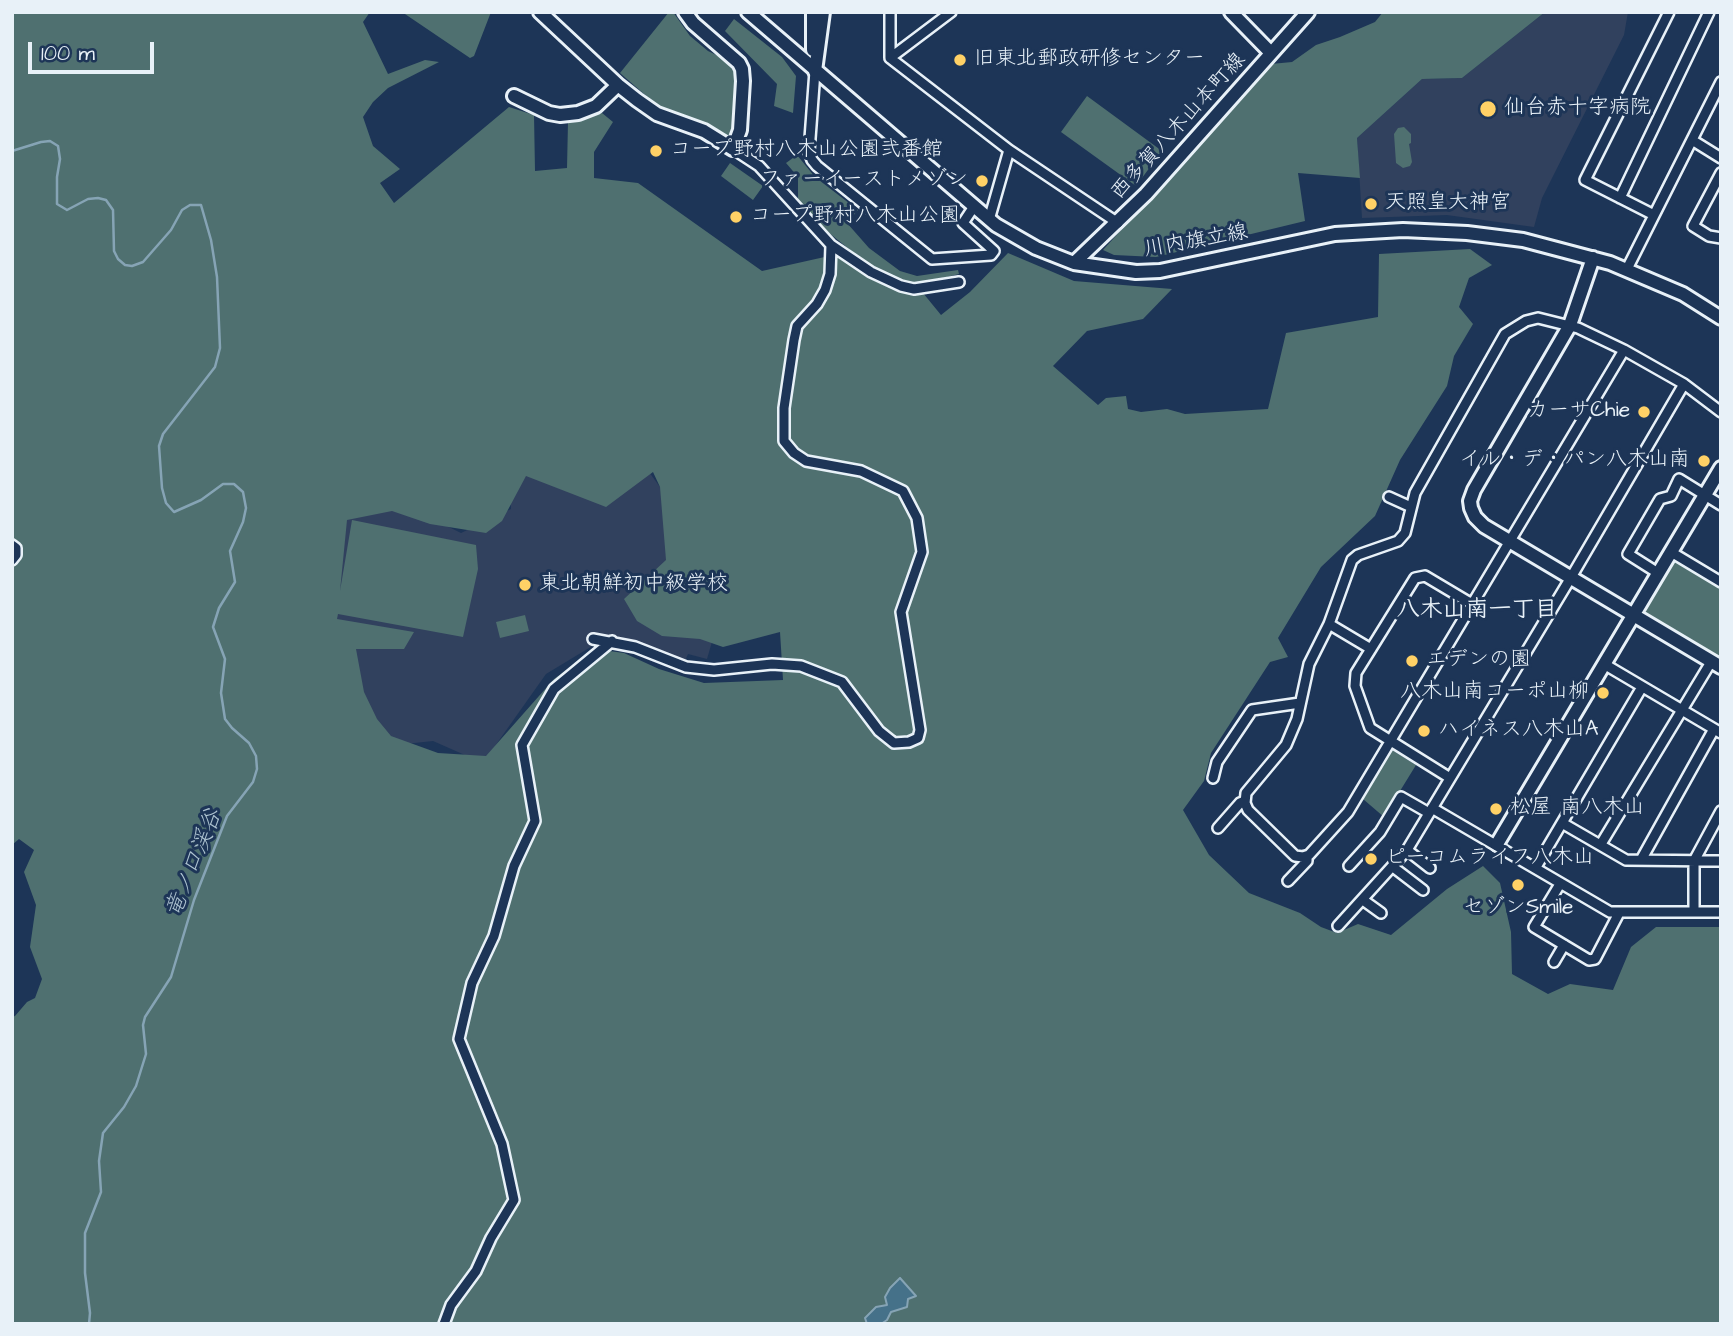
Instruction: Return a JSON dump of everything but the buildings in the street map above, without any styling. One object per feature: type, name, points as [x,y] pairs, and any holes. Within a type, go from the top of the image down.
[{"type":"street","points":[[540,12],[618,85],[657,114],[704,131],[759,166],[831,245],[880,277],[914,289],[959,282]]},
{"type":"street","points":[[685,12],[693,23],[739,63],[742,69],[740,130],[733,149]]},
{"type":"street","name":"川内旗立線","points":[[748,12],[973,208],[1036,248],[1074,263],[1136,272],[1160,271],[1335,234],[1403,230],[1466,233],[1523,240],[1627,269],[1683,294],[1721,318]]},
{"type":"street","points":[[813,12],[815,71]]},
{"type":"street","points":[[823,12],[815,71],[809,152],[811,160],[932,259],[991,255],[994,251],[963,223],[973,208]]},
{"type":"street","points":[[890,12],[890,58]]},
{"type":"street","points":[[890,58],[951,12]]},
{"type":"street","points":[[1231,12],[1271,53]]},
{"type":"street","name":"西多賀八木山本町線","points":[[1074,263],[1118,223],[1308,12]]},
{"type":"street","points":[[1654,215],[1585,180],[1668,12]]},
{"type":"street","points":[[1620,198],[1709,12]]},
{"type":"street","points":[[890,58],[1009,150],[1118,223]]},
{"type":"street","points":[[1627,269],[1721,82]]},
{"type":"street","points":[[514,96],[549,113],[560,115],[578,113],[596,106],[618,85]]},
{"type":"street","points":[[1692,140],[1721,158]]},
{"type":"street","points":[[989,220],[1009,150]]},
{"type":"street","points":[[1721,173],[1693,226],[1709,236],[1721,238]]},
{"type":"street","points":[[593,639],[612,641],[686,667],[714,670],[772,664],[801,666],[842,682],[879,731],[894,743],[909,743],[918,738],[918,704],[910,676],[901,612],[922,552],[917,518],[903,491],[862,471],[806,461],[794,453],[784,441],[784,408],[797,326],[817,304],[825,290],[830,274],[831,245]]},
{"type":"street","points":[[1593,258],[1570,325],[1474,489],[1470,501],[1475,517],[1484,526],[1716,665],[1682,710],[1601,845]]},
{"type":"street","points":[[1307,856],[1295,856],[1248,810],[1246,793],[1286,745],[1297,719],[1309,664],[1329,624],[1352,559],[1398,541],[1405,533],[1415,493],[1505,334],[1526,321],[1538,318],[1570,325],[1624,350],[1684,384],[1721,412]]},
{"type":"street","points":[[1288,881],[1348,812],[1624,350]]},
{"type":"street","points":[[1338,926],[1406,850],[1684,384]]},
{"type":"street","points":[[1497,844],[1721,468]]},
{"type":"street","points":[[1658,573],[1628,554],[1660,499],[1671,496],[1679,479],[1721,505]]},
{"type":"street","points":[[1389,497],[1411,507]]},
{"type":"street","points":[[12,545],[16,548],[16,555],[12,560]]},
{"type":"street","points":[[1671,552],[1721,582]]},
{"type":"street","points":[[1450,778],[1370,728],[1355,686],[1356,673],[1415,578],[1425,576],[1472,604]]},
{"type":"street","points":[[1329,624],[1371,649]]},
{"type":"street","points":[[444,1324],[451,1305],[476,1271],[491,1238],[514,1200],[502,1144],[459,1039],[472,983],[494,936],[514,866],[535,821],[522,745],[554,689],[612,641]]},
{"type":"street","points":[[1604,664],[1717,731],[1641,860]]},
{"type":"street","points":[[1535,867],[1642,687]]},
{"type":"street","points":[[1213,778],[1217,762],[1252,710],[1300,703]]},
{"type":"street","points":[[1349,866],[1380,832],[1401,797],[1497,844],[1611,912],[1721,912]]},
{"type":"street","points":[[1218,828],[1240,803],[1245,801]]},
{"type":"street","points":[[1694,912],[1694,861],[1721,811]]},
{"type":"street","points":[[1562,823],[1626,860],[1721,861]]},
{"type":"street","points":[[1406,850],[1430,868]]},
{"type":"street","points":[[1393,867],[1423,890]]},
{"type":"street","points":[[1560,884],[1534,928],[1589,960],[1595,959],[1619,913]]},
{"type":"street","points":[[1363,900],[1381,913]]},
{"type":"street","points":[[1554,962],[1564,945]]},
{"type":"shaded area","name":"仙台赤十字病院","points":[[1545,12],[1628,12],[1624,35],[1542,198],[1534,227],[1447,215],[1362,218],[1357,138],[1422,79],[1462,78]]},
{"type":"shaded area","name":"東北朝鮮初中級学校","points":[[511,418],[611,420],[660,487],[723,604],[707,659],[688,654],[684,663],[619,637],[592,633],[594,645],[546,674],[483,763],[433,741],[396,745],[362,713],[330,615],[338,504],[396,501],[461,533],[511,509]]},
{"type":"shaded area","points":[[900,1278],[916,1296],[908,1299],[907,1307],[891,1312],[881,1324],[867,1324],[865,1318],[876,1307],[887,1305],[885,1297]]},
{"type":"green space","points":[[12,12],[370,12],[363,22],[388,74],[425,60],[439,62],[388,88],[373,102],[363,117],[373,146],[400,169],[380,183],[394,203],[509,107],[534,115],[535,171],[567,168],[568,122],[602,113],[613,122],[594,152],[594,178],[638,183],[762,271],[838,254],[886,286],[910,294],[923,293],[941,315],[970,292],[1008,253],[1074,281],[1172,289],[1143,319],[1087,331],[1053,366],[1098,405],[1106,398],[1126,396],[1128,409],[1141,412],[1167,409],[1185,414],[1268,409],[1286,333],[1378,317],[1379,254],[1470,249],[1492,265],[1469,278],[1459,307],[1473,324],[1454,356],[1447,386],[1400,460],[1375,516],[1321,567],[1278,638],[1288,657],[1270,662],[1211,753],[1204,781],[1183,810],[1209,855],[1249,893],[1300,913],[1321,927],[1337,933],[1358,924],[1391,935],[1447,889],[1483,866],[1500,883],[1511,932],[1512,974],[1548,994],[1570,984],[1613,990],[1631,947],[1656,927],[1721,927],[1721,1324],[12,1324],[12,1017],[35,998],[42,979],[30,947],[36,905],[24,872],[34,850],[19,839],[12,845]],"holes":[[[653,472],[660,487],[666,560],[624,599],[637,621],[662,636],[700,639],[723,647],[780,632],[783,680],[704,683],[659,669],[624,653],[595,649],[554,679],[486,756],[438,753],[391,736],[377,719],[364,692],[356,649],[404,649],[414,632],[337,619],[338,614],[463,637],[478,569],[476,545],[352,520],[340,591],[347,520],[392,511],[430,524],[486,533],[502,521],[526,476],[606,507]]]},
{"type":"green space","points":[[402,12],[491,12],[474,56],[470,58]]},
{"type":"green space","points":[[669,12],[673,12],[690,36],[708,51],[727,60],[736,75],[735,125],[732,133],[725,137],[706,125],[659,107],[620,73]]},
{"type":"green space","points":[[1383,12],[1545,12],[1462,78],[1422,79],[1357,138],[1360,178],[1298,173],[1305,221],[1156,257],[1114,255],[1103,250],[1271,64],[1292,62],[1316,45],[1375,22]]},
{"type":"green space","points":[[734,19],[782,57],[796,76],[793,113],[774,106],[777,84],[725,31]]},
{"type":"green space","points":[[1087,96],[1162,151],[1136,186],[1061,132]]},
{"type":"green space","points":[[1404,127],[1411,134],[1409,144],[1412,162],[1410,166],[1403,168],[1396,163],[1394,134],[1398,128]]},
{"type":"green space","points":[[797,155],[815,177],[858,210],[847,223],[869,248],[900,271],[917,276],[958,270],[959,274],[923,283],[905,283],[889,277],[865,262],[828,232],[798,200],[798,177],[786,163]]},
{"type":"green space","points":[[730,163],[763,186],[753,200],[721,176]]},
{"type":"green space","points":[[1673,560],[1721,589],[1721,659],[1646,613],[1644,608]]},
{"type":"green space","points":[[525,615],[529,631],[500,638],[496,622]]},
{"type":"green space","points":[[1392,750],[1416,765],[1384,817],[1363,799]]},
{"type":"waterway","name":"竜ノ口渓谷","points":[[12,151],[50,141],[58,146],[60,159],[57,204],[67,210],[88,199],[106,200],[113,210],[114,251],[125,265],[132,266],[143,262],[171,230],[182,210],[190,205],[201,205],[211,240],[217,277],[220,348],[215,367],[163,434],[159,446],[162,488],[166,503],[174,512],[201,500],[223,484],[234,484],[243,492],[246,508],[230,551],[235,582],[219,608],[213,627],[225,659],[221,693],[225,719],[249,743],[256,756],[257,769],[253,782],[227,816],[194,900],[171,977],[145,1017],[143,1025],[146,1054],[136,1086],[124,1107],[103,1133],[99,1161],[101,1192],[85,1233],[89,1324]]},
{"type":"place","name":"旧東北郵政研修センター","points":[[960,60]]},
{"type":"place","name":"仙台赤十字病院","points":[[1488,109]]},
{"type":"place","name":"コープ野村八木山公園弐番館","points":[[656,151]]},
{"type":"place","name":"ファーイーストメゾン","points":[[982,181]]},
{"type":"place","name":"天照皇大神宮","points":[[1371,204]]},
{"type":"place","name":"コープ野村八木山公園","points":[[736,217]]},
{"type":"place","name":"カーサChie","points":[[1644,412]]},
{"type":"place","name":"イル・デ・パン八木山南","points":[[1704,461]]},
{"type":"place","name":"東北朝鮮初中級学校","points":[[525,585]]},
{"type":"place","name":"エデンの園","points":[[1412,661]]},
{"type":"place","name":"八木山南コーポ山柳","points":[[1603,693]]},
{"type":"place","name":"ハイネス八木山A","points":[[1424,731]]},
{"type":"place","name":"松屋 南八木山","points":[[1496,809]]},
{"type":"place","name":"ピーコムライフ八木山","points":[[1371,859]]},
{"type":"place","name":"セゾンSmile","points":[[1518,885]]},
{"type":"district","name":"八木山南一丁目","points":[[1477,611]]}]
